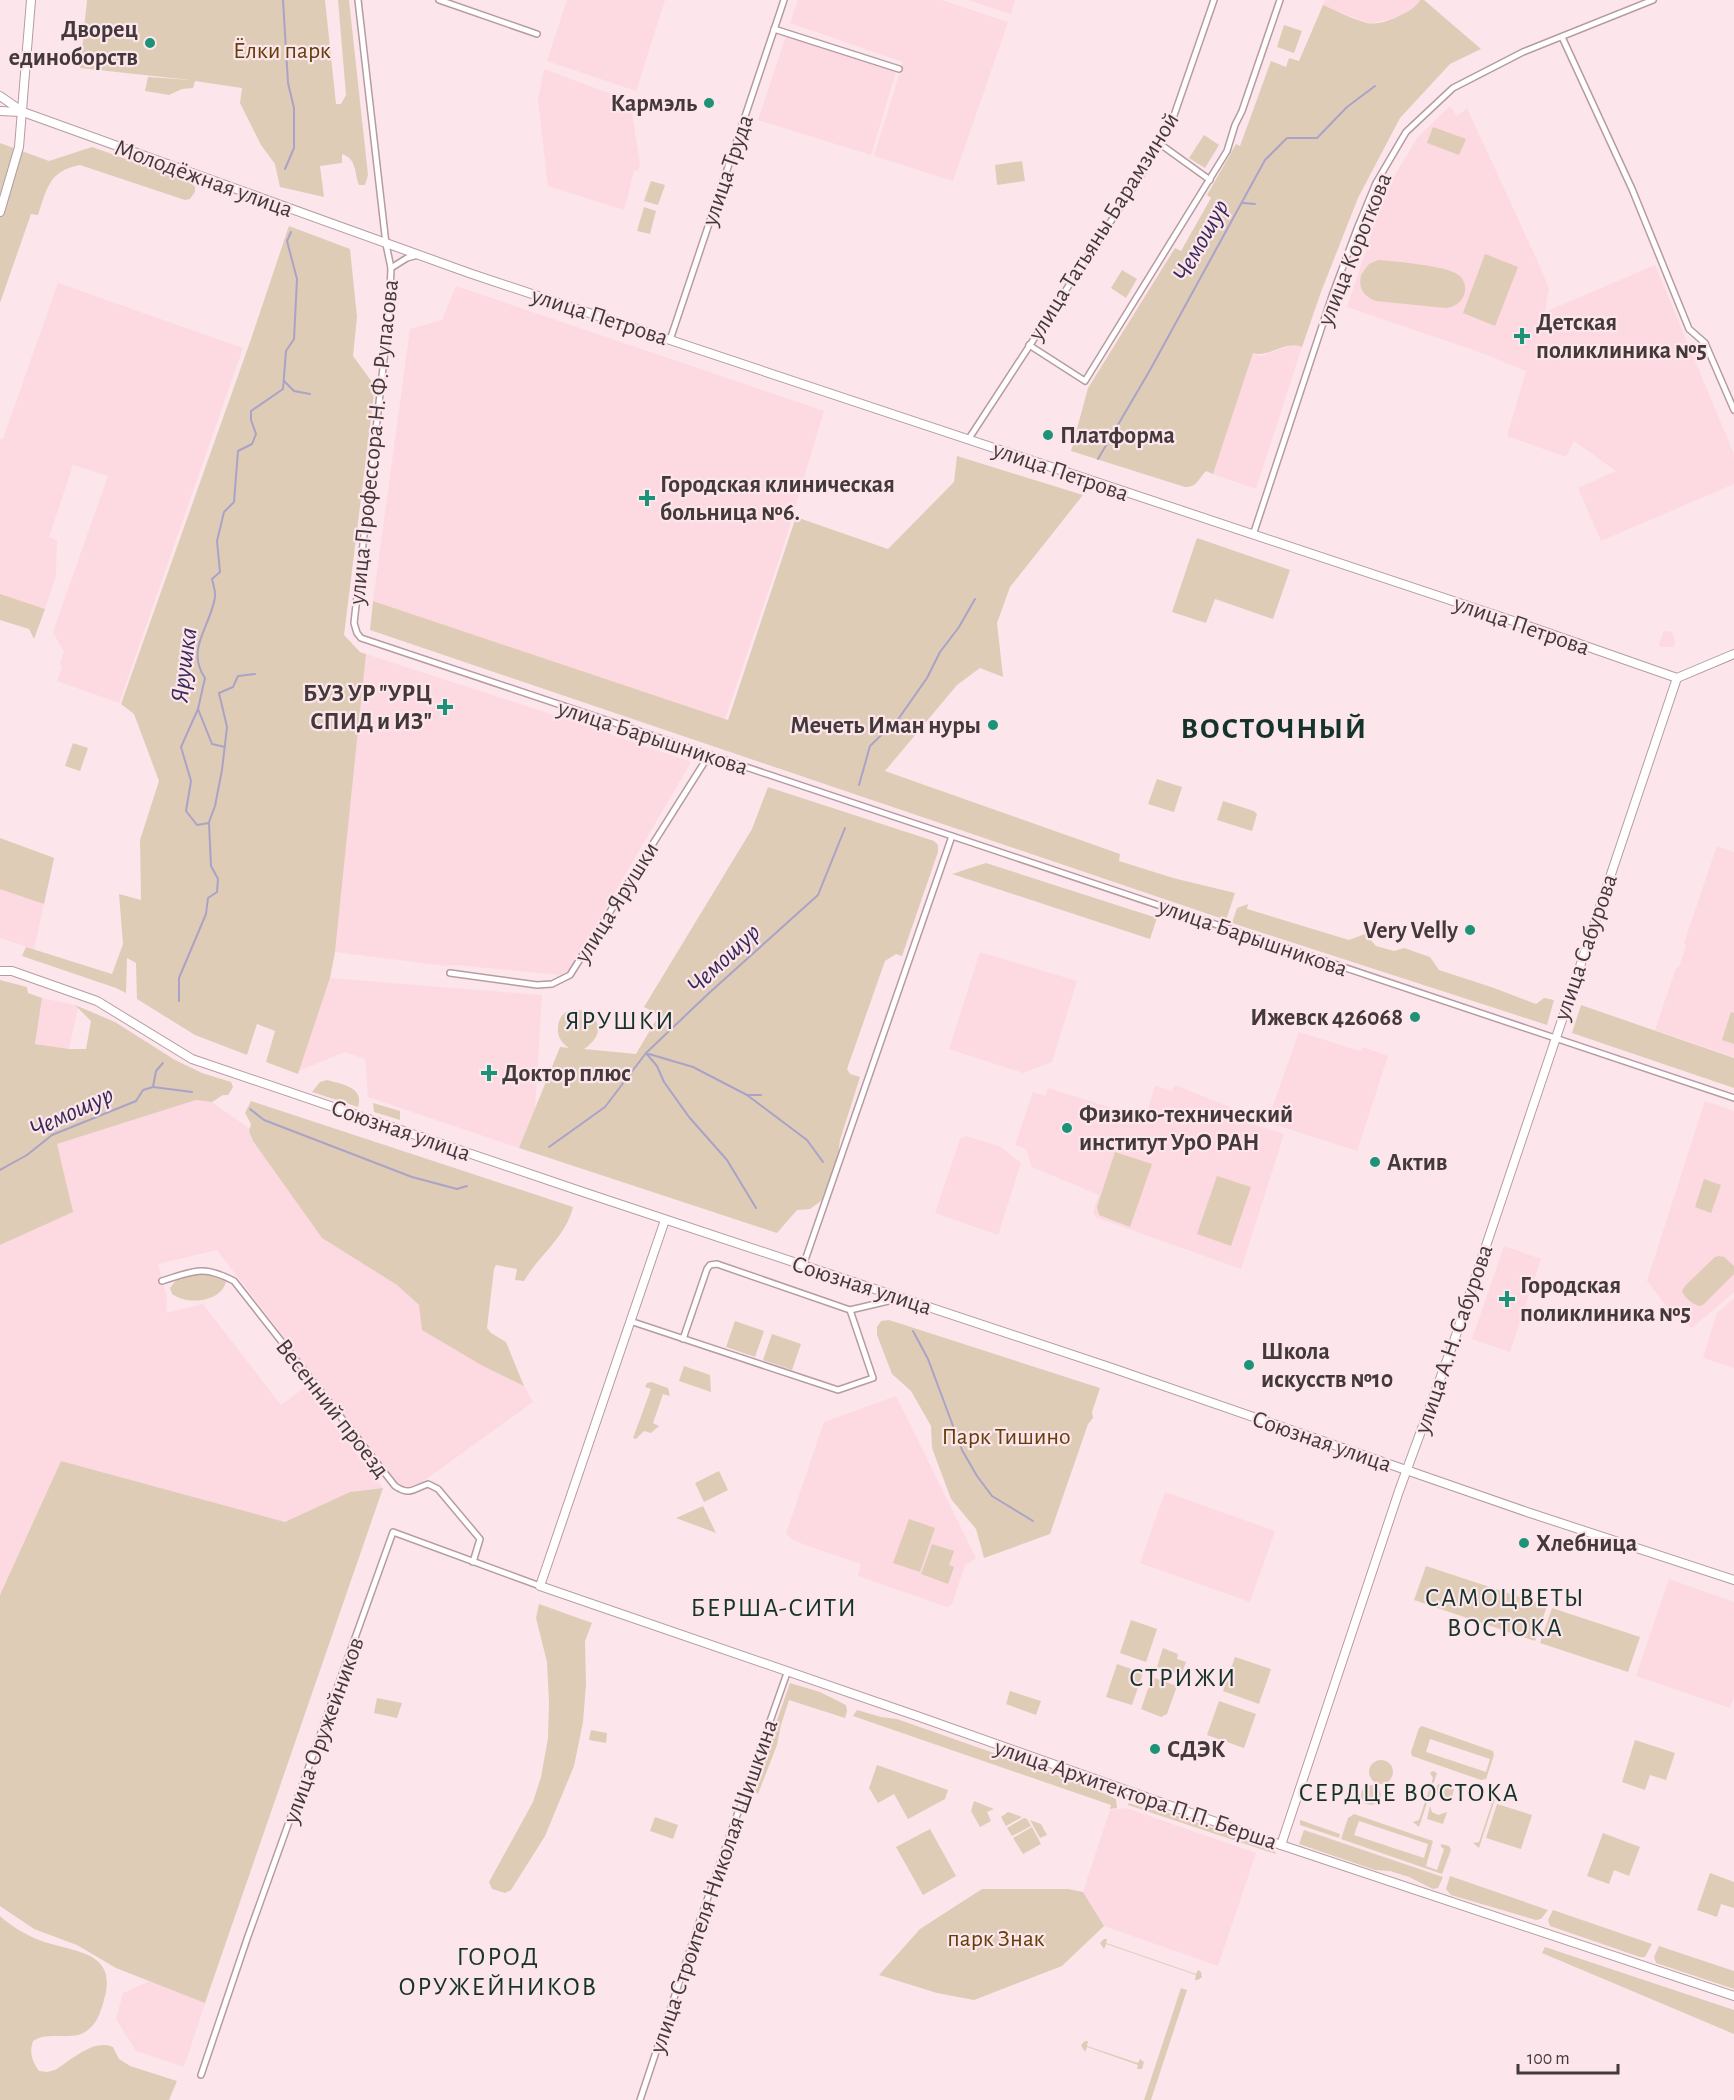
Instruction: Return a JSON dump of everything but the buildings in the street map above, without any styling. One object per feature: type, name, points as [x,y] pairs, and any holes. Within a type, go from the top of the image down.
[{"type":"main road","points":[[0,212],[19,147],[31,0]]},
{"type":"main road","name":"Молодёжная улица","points":[[0,96],[22,112],[386,244]]},
{"type":"main road","name":"Молодёжная улица","points":[[0,111],[22,112]]},
{"type":"main road","name":"улица Петрова","points":[[386,244],[1677,678]]},
{"type":"main road","points":[[1677,678],[1734,654]]},
{"type":"main road","name":"улица Сабурова","points":[[1555,1038],[1677,678]]},
{"type":"main road","name":"Союзная улица","points":[[0,970],[12,970],[97,1001],[192,1059],[665,1220],[1112,1368],[1530,1513],[1734,1580]]},
{"type":"main road","name":"улица А.Н. Сабурова","points":[[1281,1845],[1555,1038]]},
{"type":"main road","points":[[540,1587],[665,1220]]},
{"type":"main road","name":"улица Архитектора П.П. Берша","points":[[540,1587],[1281,1845],[1734,1996]]},
{"type":"street","name":"улица Профессора Н. Ф. Рупасова","points":[[357,633],[354,623],[389,315],[391,268],[386,244],[358,0]]},
{"type":"street","points":[[439,0],[537,34]]},
{"type":"street","name":"улица Труда","points":[[670,339],[784,0]]},
{"type":"street","name":"улица Татьяны Барамзиной","points":[[968,440],[1160,144],[1181,101],[1214,0]]},
{"type":"street","points":[[1029,345],[1085,381],[1227,151],[1280,0]]},
{"type":"street","name":"улица Короткова","points":[[1253,535],[1332,296],[1357,229],[1376,183],[1406,132],[1454,88],[1523,52],[1653,0]]},
{"type":"street","points":[[774,28],[899,69]]},
{"type":"street","points":[[1562,37],[1632,189],[1689,329],[1705,343],[1734,410]]},
{"type":"street","points":[[1160,144],[1210,180]]},
{"type":"street","points":[[391,268],[406,258],[418,255]]},
{"type":"street","name":"улица Барышникова","points":[[357,633],[366,641],[1555,1038]]},
{"type":"street","name":"улица Ярушки","points":[[450,974],[537,985],[552,984],[570,975],[709,755]]},
{"type":"street","points":[[803,1266],[952,836]]},
{"type":"street","name":"улица Сабурова","points":[[1555,1038],[1734,1098]]},
{"type":"street","points":[[683,1340],[706,1269],[710,1265],[717,1264],[850,1310],[903,1298]]},
{"type":"street","name":"Весенний проезд","points":[[162,1281],[199,1270],[217,1272],[234,1281],[395,1486],[402,1491],[410,1492],[428,1484],[441,1492],[480,1539],[473,1562]]},
{"type":"street","points":[[630,1322],[838,1390],[873,1378],[850,1310]]},
{"type":"street","name":"улица Оружейников","points":[[201,2075],[247,1939],[393,1532],[540,1587]]},
{"type":"street","name":"улица Строителя Николая Шишкина","points":[[640,2100],[709,1893],[787,1672]]},
{"type":"shaded area","points":[[567,0],[665,0],[636,91],[547,61]]},
{"type":"shaded area","points":[[798,0],[942,0],[1008,22],[953,181],[874,156],[903,62],[790,23]]},
{"type":"shaded area","points":[[968,0],[1015,0],[1011,14]]},
{"type":"shaded area","points":[[1325,0],[1420,0],[1418,5],[1405,15],[1370,24],[1323,5]]},
{"type":"shaded area","points":[[786,36],[896,72],[871,155],[758,120]]},
{"type":"shaded area","points":[[544,69],[630,101],[640,164],[638,171],[634,171],[624,210],[548,186],[538,100]]},
{"type":"shaded area","points":[[1450,106],[1457,116],[1467,108],[1549,288],[1545,312],[1655,265],[1734,454],[1734,484],[1601,541],[1578,488],[1616,471],[1574,441],[1566,457],[1507,436],[1526,371],[1482,353],[1347,307],[1377,217],[1396,173],[1418,137]]},
{"type":"shaded area","points":[[58,283],[243,348],[119,703],[57,681],[62,668],[60,663],[64,652],[53,632],[108,476],[73,465],[49,537],[57,540],[56,576],[45,609],[0,595],[0,439],[3,439]]},
{"type":"shaded area","name":"Городская клиническая больница №6.","points":[[456,286],[824,411],[782,551],[725,719],[373,601],[410,329],[442,320]]},
{"type":"shaded area","points":[[1295,344],[1302,347],[1256,489],[1213,474],[1253,353],[1261,356]]},
{"type":"shaded area","points":[[1664,631],[1672,632],[1674,647],[1660,647]]},
{"type":"shaded area","points":[[366,654],[691,762],[570,969],[560,975],[446,966],[335,952]]},
{"type":"shaded area","points":[[0,838],[54,858],[34,949],[0,938]]},
{"type":"shaded area","points":[[1717,846],[1734,852],[1734,1057],[1655,1030],[1676,968],[1679,967],[1686,946],[1684,943]]},
{"type":"shaded area","points":[[980,952],[1077,981],[1052,1062],[1023,1073],[949,1049]]},
{"type":"shaded area","points":[[330,978],[542,995],[535,1110],[519,1148],[368,1097],[365,1059],[345,1052],[299,1071]]},
{"type":"shaded area","points":[[42,998],[75,1005],[78,1008],[69,1049],[35,1044]]},
{"type":"shaded area","points":[[1299,1032],[1360,1051],[1363,1047],[1388,1056],[1357,1151],[1267,1122]]},
{"type":"shaded area","points":[[1175,1085],[1242,1112],[1240,1120],[1284,1134],[1241,1269],[1095,1217],[1093,1212],[1099,1195],[1032,1167],[1026,1149],[1015,1145],[1033,1092],[1045,1096],[1048,1088],[1115,1109],[1118,1115],[1144,1122],[1155,1086],[1172,1091]]},
{"type":"shaded area","points":[[196,1100],[212,1102],[250,1129],[253,1141],[322,1238],[397,1285],[483,1366],[524,1386],[533,1402],[414,1488],[403,1488],[392,1478],[217,1250],[158,1264],[167,1298],[166,1313],[203,1304],[281,1405],[305,1387],[383,1488],[350,1492],[285,1522],[61,1461],[0,1595],[0,1245],[72,1212],[57,1144]]},
{"type":"shaded area","points":[[1705,1101],[1734,1111],[1734,1292],[1692,1328],[1668,1308],[1647,1281]]},
{"type":"shaded area","points":[[966,1136],[1001,1147],[1021,1163],[998,1235],[935,1213],[960,1139]]},
{"type":"shaded area","name":"Городская поликлиника №5","points":[[1504,1246],[1541,1259],[1510,1352],[1472,1339]]},
{"type":"shaded area","points":[[1734,1298],[1734,1368],[1703,1358],[1717,1313]]},
{"type":"shaded area","points":[[896,1396],[976,1558],[965,1565],[952,1604],[947,1607],[858,1576],[861,1564],[793,1540],[786,1534],[824,1422]]},
{"type":"shaded area","points":[[1165,1492],[1275,1531],[1250,1602],[1140,1563]]},
{"type":"shaded area","points":[[1669,1579],[1734,1602],[1734,1697],[1730,1708],[1636,1676]]},
{"type":"shaded area","points":[[1126,1808],[1256,1853],[1218,1966],[1104,1926],[1083,1892],[1110,1810]]},
{"type":"shaded area","points":[[150,1981],[205,2003],[184,2067],[136,2051],[116,2019],[123,1993]]},
{"type":"green space","name":"Ёлки парк","points":[[87,0],[325,0],[336,104],[341,104],[346,95],[338,0],[349,0],[368,175],[365,185],[359,185],[353,163],[342,154],[342,163],[320,166],[324,197],[280,187],[275,164],[261,145],[240,103],[242,88],[195,81],[193,88],[182,89],[169,95],[145,91],[148,77],[190,80],[80,68]]},
{"type":"green space","points":[[1420,0],[1424,0],[1481,49],[1450,64],[1400,118],[1358,198],[1302,347],[1296,345],[1265,353],[1253,353],[1213,474],[1206,471],[1195,484],[1185,487],[1071,451],[1088,388],[1175,248],[1181,251],[1211,198],[1207,195],[1236,144],[1240,146],[1271,61],[1286,67],[1289,58],[1299,61],[1323,5],[1373,24],[1404,14]]},
{"type":"green space","points":[[1284,25],[1302,31],[1294,53],[1277,47]]},
{"type":"green space","points":[[1433,127],[1466,139],[1459,155],[1427,143]]},
{"type":"green space","points":[[1204,135],[1219,145],[1205,168],[1189,158]]},
{"type":"green space","points":[[0,143],[49,161],[92,147],[191,182],[195,187],[195,192],[190,199],[185,200],[80,165],[62,172],[55,176],[47,189],[38,215],[31,214],[0,303]]},
{"type":"green space","points":[[1022,161],[1025,181],[997,185],[995,165]]},
{"type":"green space","points":[[651,181],[665,185],[658,205],[644,201]]},
{"type":"green space","points":[[644,207],[656,211],[650,234],[637,231]]},
{"type":"green space","points":[[289,226],[350,249],[357,317],[353,356],[375,386],[344,635],[360,652],[366,654],[335,952],[330,978],[298,1074],[266,1062],[275,1031],[257,1024],[247,1055],[195,1035],[137,999],[136,963],[127,958],[126,993],[22,956],[26,947],[112,974],[123,944],[119,894],[141,900],[140,840],[159,781],[134,714],[121,704]]},
{"type":"green space","points":[[1485,254],[1518,267],[1495,326],[1463,313]]},
{"type":"green space","points":[[1378,260],[1419,264],[1451,271],[1463,280],[1464,295],[1457,304],[1446,308],[1376,301],[1363,291],[1360,280],[1369,264]]},
{"type":"green space","points":[[1122,270],[1137,279],[1126,298],[1111,288]]},
{"type":"green space","points":[[957,456],[1083,495],[1010,587],[997,623],[1003,677],[980,668],[957,685],[885,771],[1120,854],[1119,861],[1173,878],[1235,893],[1226,920],[370,630],[373,601],[728,720],[796,517],[888,549],[954,482]]},
{"type":"green space","points":[[1197,538],[1290,570],[1273,619],[1215,599],[1206,623],[1172,612]]},
{"type":"green space","points":[[0,594],[45,609],[34,639],[29,629],[0,620]]},
{"type":"green space","points":[[73,743],[88,748],[80,771],[65,766]]},
{"type":"green space","points":[[1157,779],[1182,787],[1174,812],[1148,804]]},
{"type":"green space","points":[[768,787],[934,841],[938,845],[938,852],[902,956],[896,954],[885,961],[847,1069],[850,1074],[860,1077],[840,1140],[838,1155],[822,1200],[810,1209],[797,1210],[777,1233],[519,1148],[560,1047],[569,1048],[558,1034],[562,1016],[569,1011],[579,1010],[588,1013],[595,1020],[598,1028],[595,1038],[584,1049],[636,1054],[659,1015],[644,1007],[752,829]]},
{"type":"green space","points":[[1223,801],[1257,814],[1252,831],[1217,820]]},
{"type":"green space","points":[[0,838],[54,858],[44,904],[0,889]]},
{"type":"green space","points":[[986,863],[1157,918],[1150,939],[952,874]]},
{"type":"green space","points":[[1248,904],[1247,909],[1349,940],[1365,934],[1376,946],[1394,951],[1404,948],[1430,957],[1439,970],[1536,1004],[1544,998],[1554,1000],[1547,1025],[1232,923],[1237,908]]},
{"type":"green space","points":[[0,980],[27,987],[28,993],[42,998],[35,1044],[86,1049],[91,1021],[75,1005],[115,1022],[175,1060],[202,1073],[231,1082],[233,1087],[228,1095],[223,1095],[212,1102],[196,1100],[57,1144],[73,1212],[0,1245]]},
{"type":"green space","points":[[1581,1005],[1734,1058],[1734,1088],[1572,1033]]},
{"type":"green space","points":[[1731,1012],[1734,1013],[1734,1044],[1722,1040]]},
{"type":"green space","points":[[327,1080],[345,1085],[355,1091],[359,1100],[358,1107],[312,1092],[320,1082]]},
{"type":"green space","points":[[251,1101],[573,1207],[564,1228],[524,1281],[515,1280],[517,1269],[496,1265],[494,1269],[487,1328],[506,1342],[524,1386],[483,1366],[422,1330],[419,1305],[397,1285],[322,1238],[253,1141],[249,1131],[251,1124],[245,1113]]},
{"type":"green space","points":[[373,1103],[400,1111],[400,1120],[374,1112]]},
{"type":"green space","points":[[1115,1152],[1152,1164],[1130,1227],[1099,1215],[1097,1207]]},
{"type":"green space","points":[[1217,1176],[1251,1187],[1231,1246],[1197,1234]]},
{"type":"green space","points":[[1704,1179],[1721,1185],[1711,1213],[1695,1207]]},
{"type":"green space","points":[[1715,1257],[1724,1257],[1734,1266],[1734,1274],[1703,1305],[1696,1305],[1682,1291]]},
{"type":"green space","points":[[195,1273],[215,1276],[226,1282],[217,1294],[202,1300],[186,1300],[172,1294],[170,1288],[177,1279]]},
{"type":"green space","name":"Парк Тишино","points":[[889,1320],[1100,1388],[1092,1412],[1093,1418],[1088,1424],[1050,1534],[984,1558],[976,1529],[951,1499],[932,1448],[931,1426],[911,1391],[892,1374],[877,1335],[877,1327],[881,1321]]},
{"type":"green space","points":[[735,1321],[764,1331],[755,1357],[726,1347]]},
{"type":"green space","points":[[772,1334],[801,1344],[792,1370],[763,1360]]},
{"type":"green space","points":[[684,1366],[710,1375],[711,1392],[679,1381]]},
{"type":"green space","points":[[651,1382],[668,1388],[670,1396],[663,1394],[653,1423],[659,1426],[651,1433],[644,1431],[636,1439],[633,1438],[651,1389],[645,1387]]},
{"type":"green space","points":[[61,1461],[285,1522],[350,1492],[383,1488],[205,2003],[116,1968],[77,1945],[34,1929],[0,1906],[0,1595]]},
{"type":"green space","points":[[719,1471],[728,1490],[704,1502],[695,1483]]},
{"type":"green space","points":[[703,1506],[716,1533],[676,1518]]},
{"type":"green space","points":[[909,1519],[935,1528],[920,1572],[893,1563]]},
{"type":"green space","points":[[932,1544],[954,1551],[949,1565],[954,1567],[948,1584],[921,1574]]},
{"type":"green space","points":[[1426,1566],[1547,1606],[1535,1641],[1414,1600]]},
{"type":"green space","points":[[539,1604],[592,1623],[585,1641],[586,1684],[583,1722],[574,1766],[545,1836],[511,1890],[505,1893],[492,1889],[489,1882],[533,1802],[541,1777],[548,1738],[547,1662],[536,1618]]},
{"type":"green space","points":[[1552,1608],[1640,1637],[1628,1672],[1540,1643]]},
{"type":"green space","points":[[1131,1620],[1157,1629],[1146,1662],[1120,1653]]},
{"type":"green space","points":[[1163,1648],[1178,1654],[1177,1659],[1186,1662],[1181,1675],[1157,1667]]},
{"type":"green space","points":[[1235,1657],[1271,1669],[1259,1704],[1223,1691]]},
{"type":"green space","points":[[1117,1664],[1143,1673],[1132,1705],[1106,1697]]},
{"type":"green space","points":[[1152,1677],[1177,1686],[1167,1714],[1161,1717],[1141,1709]]},
{"type":"green space","points":[[790,1683],[820,1692],[846,1705],[845,1718],[789,1700],[777,1745],[758,1794],[754,1791]]},
{"type":"green space","points":[[1010,1691],[1041,1701],[1036,1715],[1006,1704]]},
{"type":"green space","points":[[377,1698],[402,1703],[397,1718],[374,1713]]},
{"type":"green space","points":[[1219,1701],[1256,1714],[1244,1748],[1207,1735]]},
{"type":"green space","points":[[857,1710],[897,1719],[1088,1786],[1116,1799],[1117,1808],[1110,1809],[1111,1805],[853,1716]]},
{"type":"green space","points":[[1422,1726],[1493,1751],[1494,1755],[1486,1779],[1481,1780],[1412,1756],[1411,1752],[1419,1728]],"holes":[[[1430,1739],[1490,1759],[1486,1772],[1426,1752]]]},
{"type":"green space","points":[[591,1730],[607,1733],[606,1743],[589,1740]]},
{"type":"green space","points":[[1635,1740],[1675,1753],[1666,1780],[1650,1775],[1645,1790],[1622,1782]]},
{"type":"green space","points":[[1381,1760],[1389,1764],[1393,1772],[1389,1780],[1381,1784],[1373,1780],[1369,1772],[1373,1764]]},
{"type":"green space","points":[[877,1765],[948,1790],[945,1799],[908,1819],[894,1794],[878,1803],[869,1788]]},
{"type":"green space","points":[[1433,1771],[1437,1773],[1419,1827],[1413,1822],[1419,1820],[1433,1778],[1430,1773]]},
{"type":"green space","points":[[1438,1784],[1454,1789],[1451,1802],[1443,1794],[1433,1796]]},
{"type":"green space","points":[[1371,1785],[1378,1788],[1381,1795],[1378,1802],[1371,1805],[1364,1802],[1361,1795],[1364,1788]]},
{"type":"green space","points":[[1490,1792],[1497,1793],[1479,1848],[1473,1843],[1479,1842],[1494,1797]]},
{"type":"green space","points":[[974,1801],[994,1809],[987,1812],[991,1821],[980,1827],[971,1811]]},
{"type":"green space","points":[[1129,1803],[1150,1810],[1163,1811],[1273,1848],[1276,1854],[1128,1805]]},
{"type":"green space","points":[[1497,1804],[1532,1815],[1521,1849],[1486,1838]]},
{"type":"green space","points":[[1430,1806],[1432,1812],[1438,1815],[1447,1812],[1443,1824],[1427,1819]]},
{"type":"green space","points":[[1008,1812],[1022,1817],[1006,1826],[1001,1817]]},
{"type":"green space","points":[[1354,1814],[1433,1841],[1426,1866],[1437,1870],[1444,1849],[1441,1844],[1449,1846],[1451,1850],[1442,1874],[1341,1839],[1348,1818]],"holes":[[[1359,1821],[1428,1844],[1424,1858],[1354,1835]]]},
{"type":"green space","points":[[655,1817],[678,1825],[673,1839],[650,1831]]},
{"type":"green space","points":[[1024,1818],[1031,1826],[1012,1836],[1007,1828]]},
{"type":"green space","points":[[1030,1820],[1041,1824],[1047,1835],[1040,1838]]},
{"type":"green space","points":[[1300,1820],[1340,1834],[1339,1838],[1300,1825]]},
{"type":"green space","points":[[1032,1827],[1041,1844],[1023,1854],[1013,1838]]},
{"type":"green space","points":[[930,1829],[956,1876],[923,1895],[896,1847]]},
{"type":"green space","points":[[1304,1830],[1443,1877],[1438,1888],[1433,1889],[1409,1877],[1390,1871],[1375,1870],[1299,1844]]},
{"type":"green space","points":[[1603,1833],[1640,1847],[1629,1876],[1614,1870],[1609,1884],[1587,1876]]},
{"type":"green space","points":[[1710,1873],[1734,1882],[1734,1908],[1721,1904],[1717,1917],[1697,1910]]},
{"type":"green space","points":[[1450,1876],[1548,1910],[1541,1919],[1536,1920],[1451,1895],[1446,1889]]},
{"type":"green space","name":"парк Знак","points":[[982,1889],[1068,1889],[1083,1892],[1104,1926],[1062,1966],[974,2000],[937,1993],[879,1975],[920,1929]]},
{"type":"green space","points":[[1553,1910],[1652,1944],[1645,1957],[1640,1957],[1550,1926],[1548,1920]]},
{"type":"green space","points":[[0,1916],[34,1938],[88,1955],[104,1969],[107,1981],[105,1996],[100,2014],[92,2026],[76,2035],[47,2036],[33,2041],[32,2057],[39,2071],[55,2070],[83,2051],[98,2045],[106,2045],[113,2047],[119,2059],[130,2066],[177,2081],[169,2100],[0,2100]]},
{"type":"green space","points":[[1107,1939],[1106,1943],[1196,1974],[1198,1970],[1202,1977],[1195,1980],[1196,1975],[1106,1944],[1104,1949],[1100,1943]]},
{"type":"green space","points":[[1659,1946],[1734,1971],[1734,1989],[1656,1963],[1654,1957]]},
{"type":"green space","points":[[1545,1947],[1734,2010],[1734,2034],[1542,1953]]},
{"type":"green space","points":[[1181,1988],[1187,1990],[1151,2100],[1144,2100]]},
{"type":"green space","points":[[1088,2041],[1087,2046],[1138,2063],[1140,2059],[1144,2062],[1142,2069],[1137,2069],[1138,2065],[1087,2047],[1085,2052],[1081,2045]]},
{"type":"waterway","name":"Ярушка","points":[[283,0],[288,83],[294,108],[294,148],[285,169]]},
{"type":"waterway","name":"Чемошур","points":[[1098,459],[1150,370],[1265,160],[1287,138],[1317,138],[1347,107],[1375,86]]},
{"type":"waterway","points":[[1243,203],[1255,204]]},
{"type":"waterway","name":"Ярушка","points":[[179,1001],[179,978],[206,914],[208,898],[217,892],[218,879],[211,866],[209,823],[197,825],[186,811],[191,781],[181,747],[198,709],[205,678],[200,667],[198,647],[213,608],[215,590],[212,579],[220,572],[217,541],[224,512],[234,502],[238,451],[252,444],[256,434],[251,420],[251,411],[283,389],[286,351],[294,339],[297,279],[287,241],[291,232]]},
{"type":"waterway","points":[[284,381],[294,391],[310,394]]},
{"type":"waterway","name":"Чемошур","points":[[859,785],[870,746],[899,718],[927,678],[940,652],[959,627],[975,599]]},
{"type":"waterway","points":[[209,822],[215,806],[222,770],[227,727],[219,693],[233,687],[238,676],[255,674]]},
{"type":"waterway","points":[[198,709],[212,744],[225,747]]},
{"type":"waterway","name":"Чемошур","points":[[549,1147],[605,1107],[646,1053],[818,895],[845,828]]},
{"type":"waterway","points":[[646,1053],[657,1066],[664,1082],[689,1117],[727,1160],[756,1208]]},
{"type":"waterway","points":[[649,1054],[693,1067],[747,1095],[761,1095]]},
{"type":"waterway","name":"Ярушка","points":[[153,1087],[156,1071],[163,1063]]},
{"type":"waterway","name":"Чемошур","points":[[0,1170],[27,1155],[52,1135],[136,1101],[143,1090],[153,1087],[192,1092]]},
{"type":"waterway","points":[[747,1095],[807,1140],[823,1162]]},
{"type":"waterway","name":"Чемошур","points":[[250,1109],[264,1120],[412,1177],[457,1189],[467,1186]]},
{"type":"waterway","points":[[913,1331],[928,1359],[962,1450],[977,1476],[992,1496],[1033,1521]]},
{"type":"place","name":"Дворец единоборств","points":[[150,43]]},
{"type":"place","name":"Кармэль","points":[[709,103]]},
{"type":"place","name":"Детская поликлиника №5","points":[[1522,336]]},
{"type":"place","name":"Платформа","points":[[1048,435]]},
{"type":"place","name":"Городская клиническая больница №6.","points":[[647,498]]},
{"type":"place","name":"БУЗ УР \"УРЦ СПИД и ИЗ\"","points":[[445,707]]},
{"type":"place","name":"Мечеть Иман нуры","points":[[993,725]]},
{"type":"place","name":"Very Velly","points":[[1470,930]]},
{"type":"place","name":"Ижевск 426068","points":[[1415,1017]]},
{"type":"place","name":"Доктор плюс","points":[[489,1073]]},
{"type":"place","name":"Физико-технический институт УрО РАН","points":[[1067,1128]]},
{"type":"place","name":"Актив","points":[[1375,1162]]},
{"type":"place","name":"Городская поликлиника №5","points":[[1507,1299]]},
{"type":"place","name":"Школа искусств №10","points":[[1249,1365]]},
{"type":"place","name":"Хлебница","points":[[1524,1543]]},
{"type":"place","name":"СДЭК","points":[[1155,1749]]},
{"type":"district","name":"ВОСТОЧНЫЙ","points":[[1274,728]]},
{"type":"district","name":"ЯРУШКИ","points":[[620,1020]]},
{"type":"district","name":"БЕРША-СИТИ","points":[[774,1607]]},
{"type":"district","name":"САМОЦВЕТЫ ВОСТОКА","points":[[1505,1612]]},
{"type":"district","name":"СТРИЖИ","points":[[1183,1677]]},
{"type":"district","name":"СЕРДЦЕ ВОСТОКА","points":[[1409,1792]]},
{"type":"district","name":"ГОРОД ОРУЖЕЙНИКОВ","points":[[498,1971]]}]
